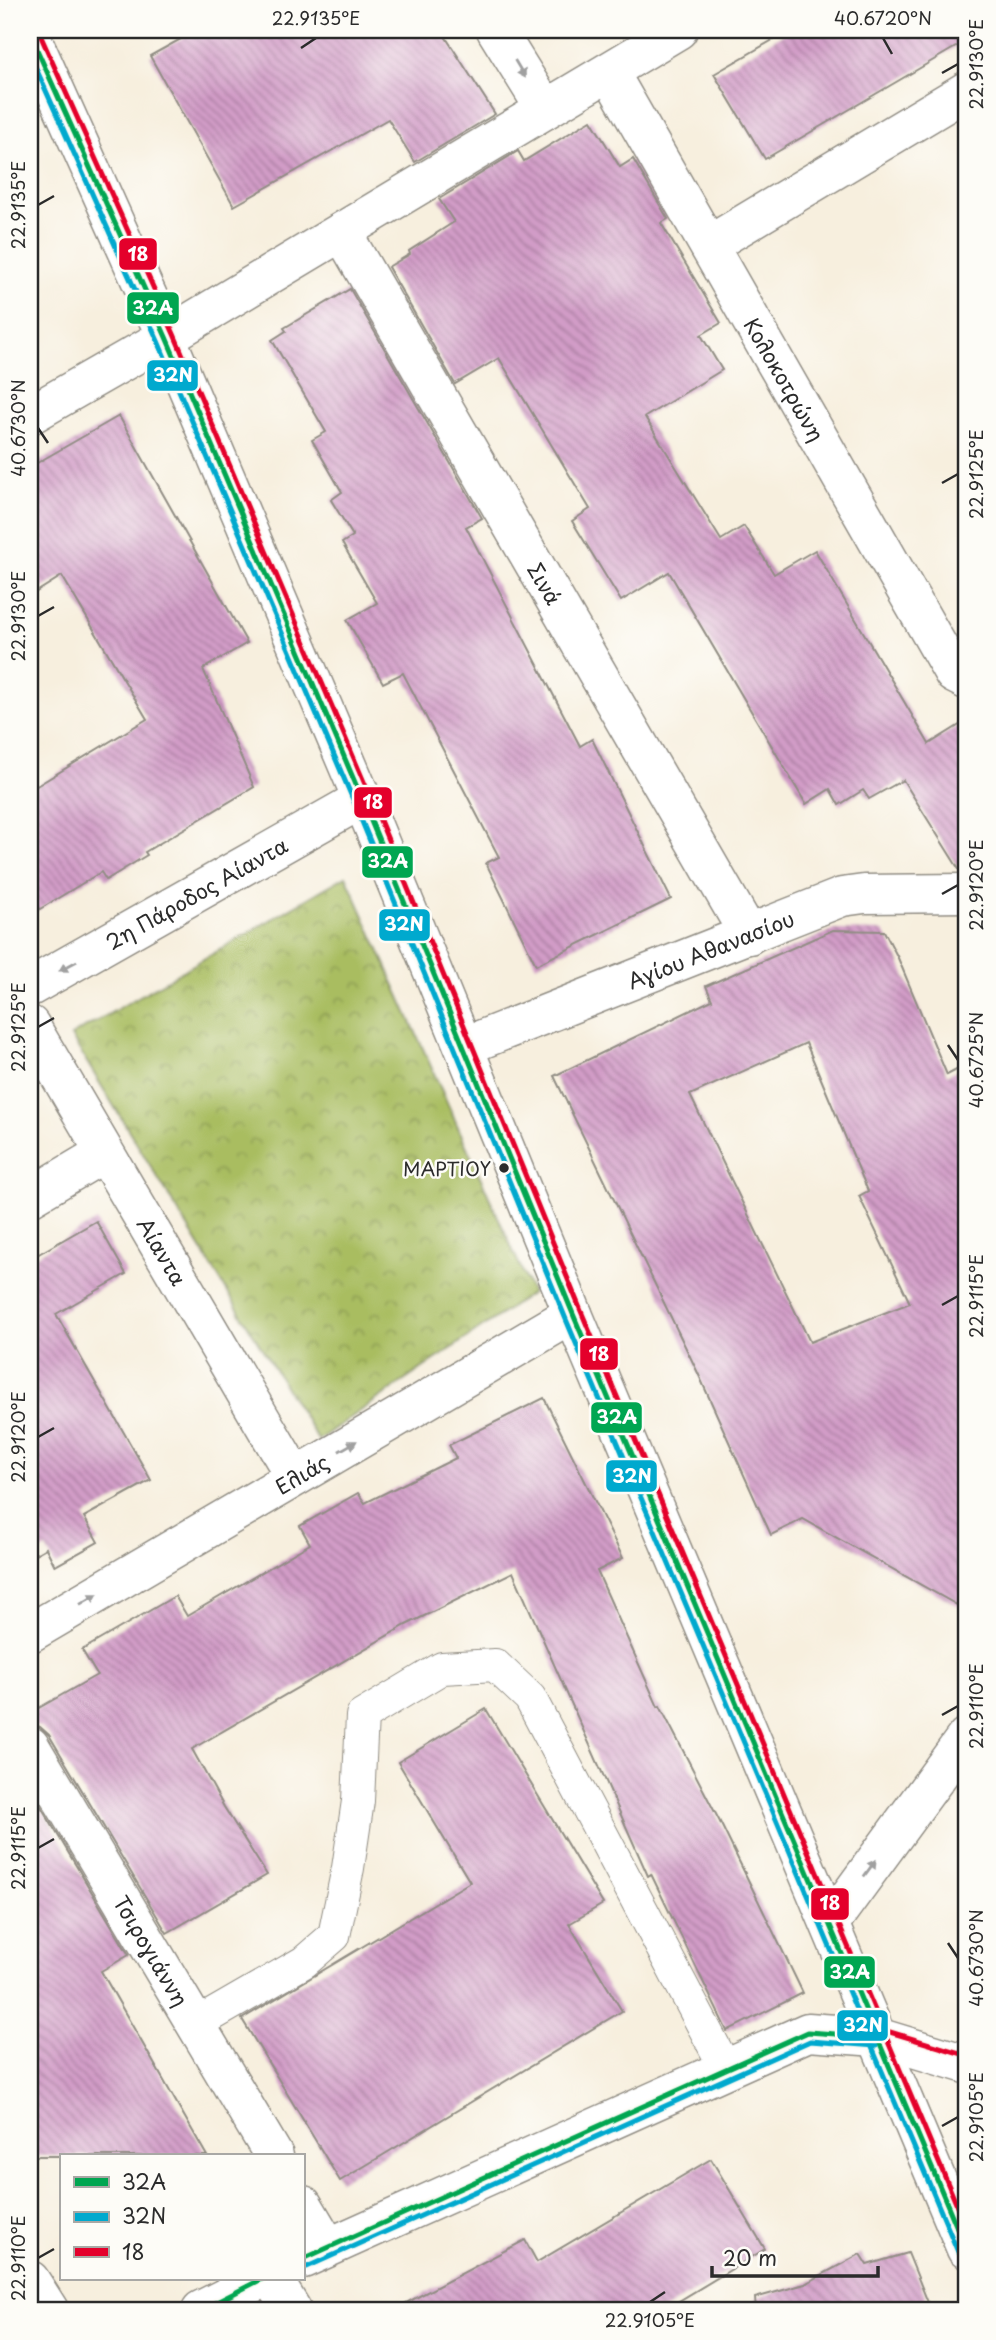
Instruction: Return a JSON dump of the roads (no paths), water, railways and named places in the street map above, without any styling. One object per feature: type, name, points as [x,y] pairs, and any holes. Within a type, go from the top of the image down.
[{"type":"street","points":[[496,30],[545,109]]},
{"type":"street","points":[[30,415],[166,337],[678,30]]},
{"type":"street","points":[[30,34],[41,88],[166,337],[362,799],[573,1314],[966,2249]]},
{"type":"street","name":"Κολοκοτρώνη","points":[[609,72],[954,674],[966,680]]},
{"type":"street","points":[[709,245],[966,92]]},
{"type":"street","name":"Σινά","points":[[342,232],[749,934]]},
{"type":"street","name":"2η Πάροδος Αίαντα","points":[[30,987],[362,799]]},
{"type":"street","name":"Αγίου Αθανασίου","points":[[465,1046],[842,897],[864,894],[966,893]]},
{"type":"street","name":"Αίαντα","points":[[30,1025],[295,1477]]},
{"type":"street","points":[[30,1196],[104,1153]]},
{"type":"street","name":"Ελιάς","points":[[30,1633],[573,1314]]},
{"type":"street","points":[[830,1923],[966,1737]]},
{"type":"street","name":"Τσιρογιάννη","points":[[30,1746],[273,2154]]},
{"type":"street","points":[[304,2209],[315,2253],[808,2032],[877,2037],[966,2064]]},
{"type":"street","points":[[30,2280],[50,2310]]},
{"type":"street","points":[[201,2310],[260,2280]]},
{"type":"street","points":[[273,2280],[292,2310]]},
{"type":"lane","points":[[195,2025],[304,1962],[334,1936],[359,1801],[362,1716],[442,1668],[495,1665],[530,1698],[726,2069]]},
{"type":"place","name":"ΜΑΡΤΙΟΥ","points":[[504,1168]]}]
